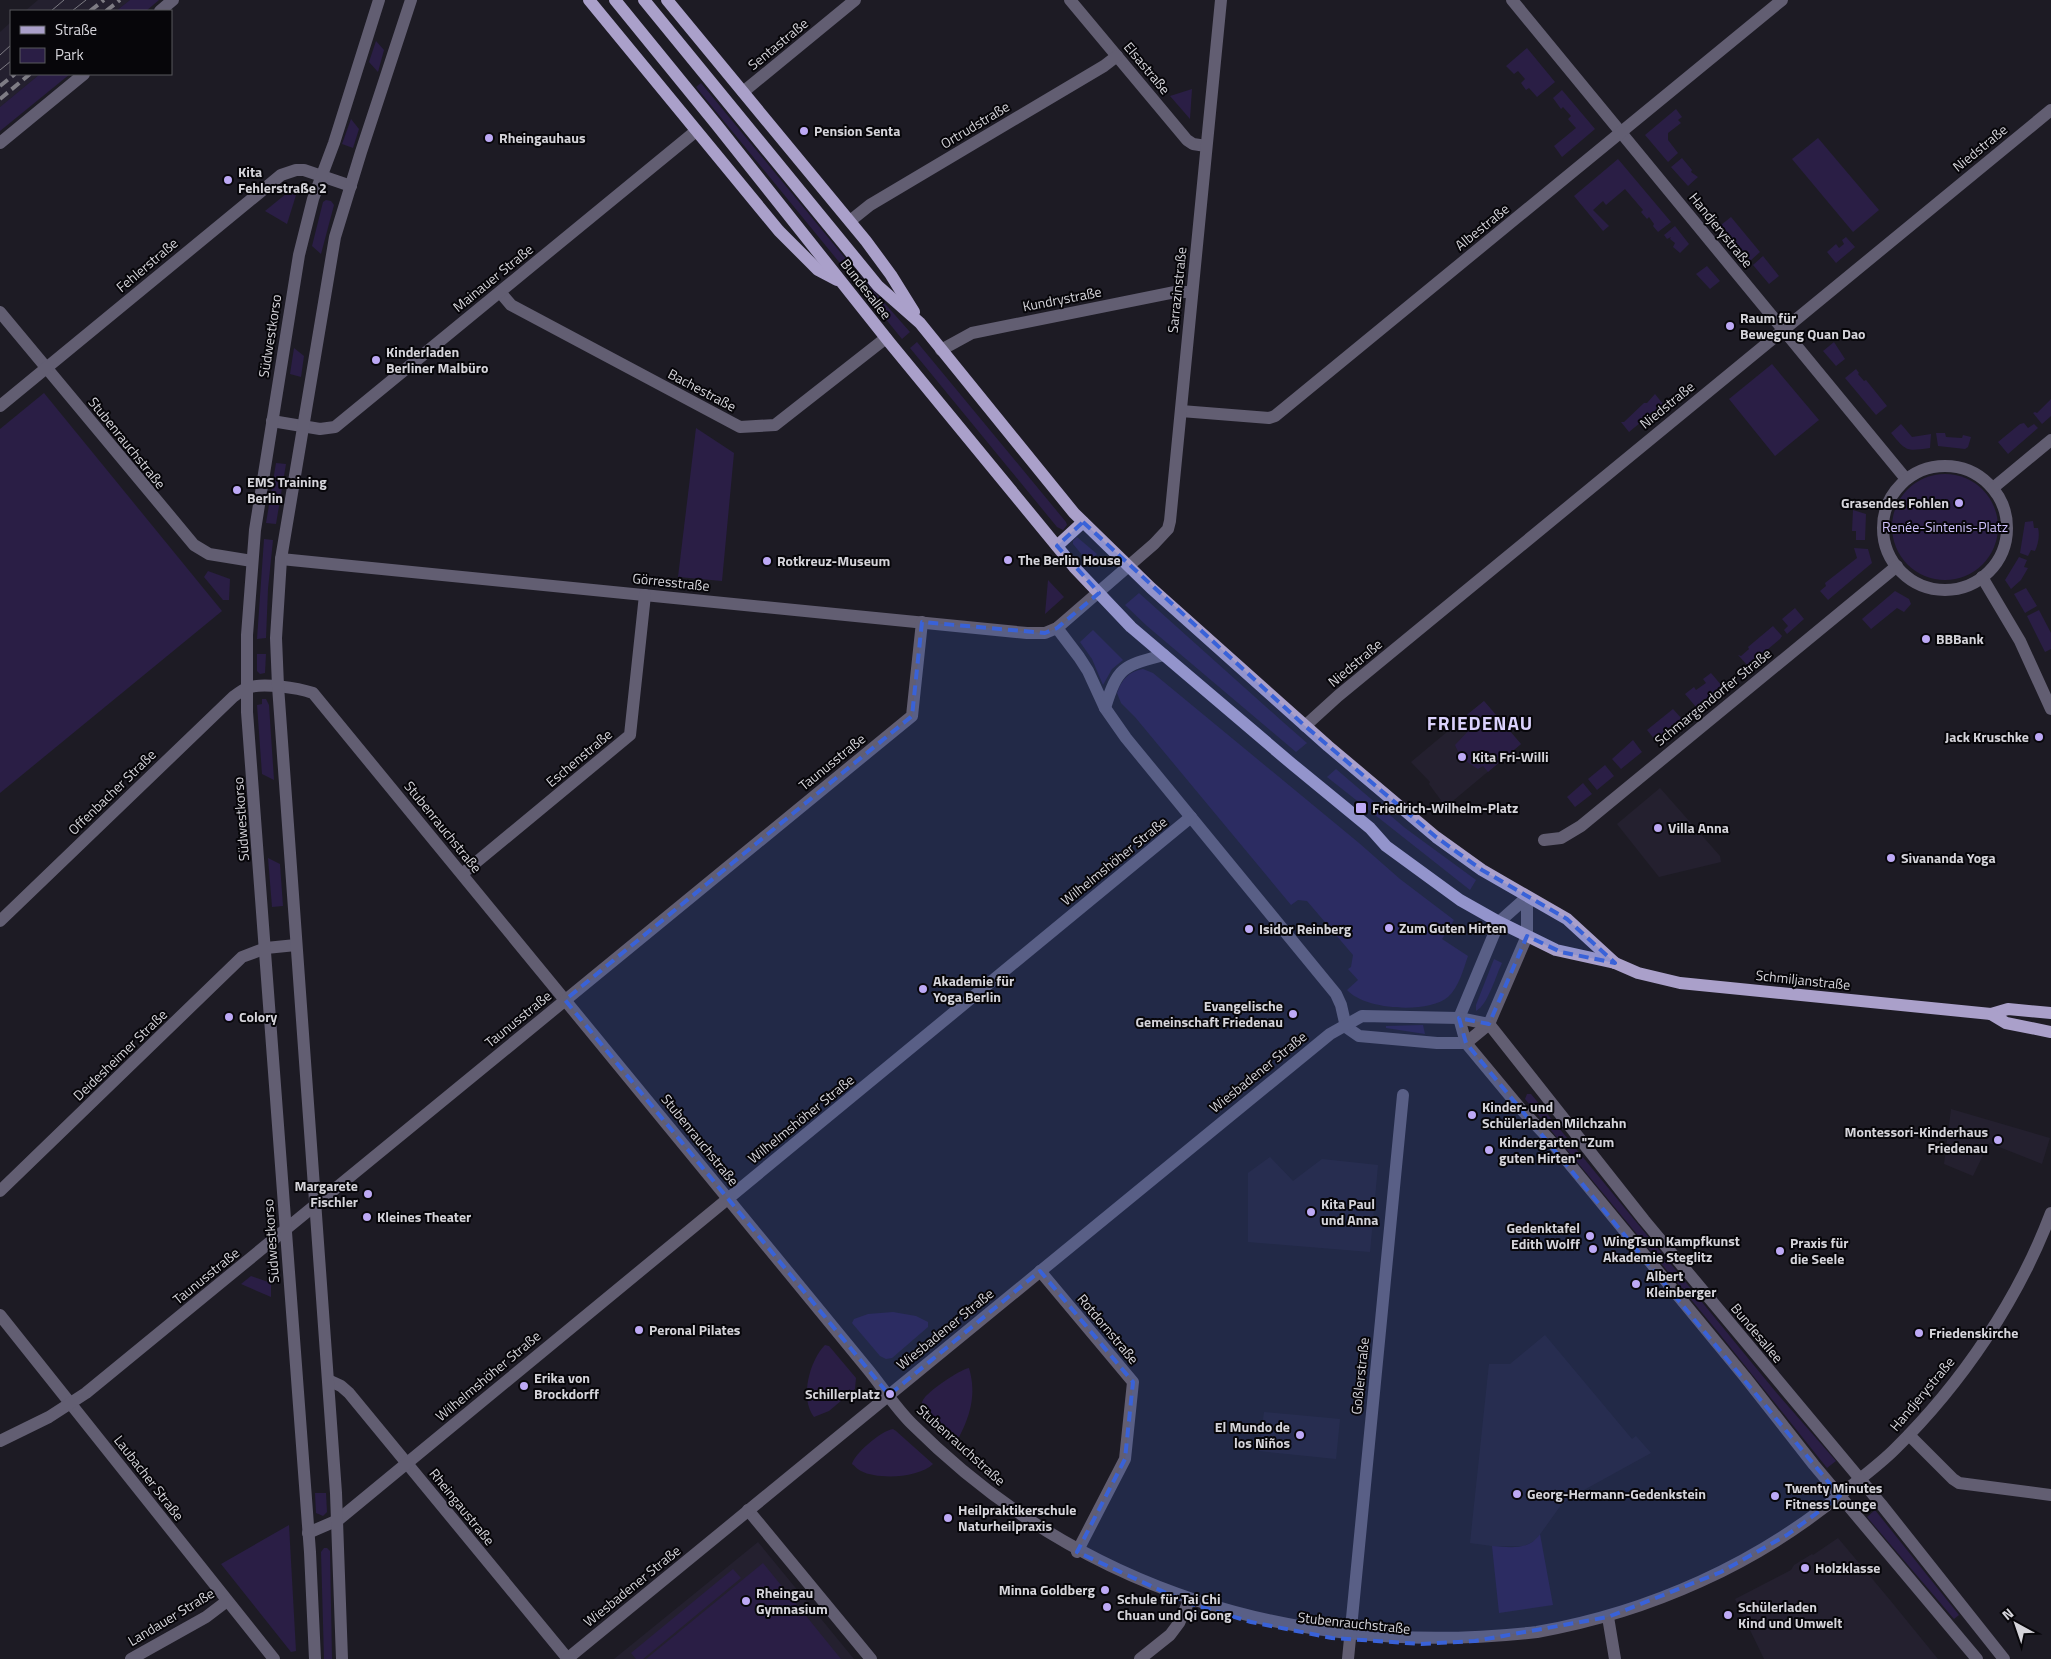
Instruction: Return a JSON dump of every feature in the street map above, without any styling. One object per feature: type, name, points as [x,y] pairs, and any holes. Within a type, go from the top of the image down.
[{"type":"main road","points":[[589,0],[779,231],[818,270],[842,282]]},
{"type":"main road","name":"Bundesallee","points":[[615,0],[886,338],[1057,546],[1099,593]]},
{"type":"main road","name":"Bundesallee","points":[[644,0],[878,286],[920,323],[1083,522],[1129,567]]},
{"type":"main road","points":[[667,0],[850,221],[891,275],[920,323]]},
{"type":"main road","points":[[1057,546],[1083,522]]},
{"type":"main road","points":[[1129,567],[1305,726],[1449,846],[1482,870],[1527,897]]},
{"type":"main road","points":[[1099,593],[1132,627],[1370,828],[1386,846],[1460,900],[1527,936]]},
{"type":"main road","name":"Schmiljanstraße","points":[[1527,897],[1567,919],[1615,963]]},
{"type":"main road","name":"Schmiljanstraße","points":[[1527,936],[1561,952],[1615,963],[1638,973],[1680,983],[1991,1014],[2008,1009],[2051,1013]]},
{"type":"main road","name":"Schmiljanstraße","points":[[1991,1014],[2006,1023],[2051,1032]]},
{"type":"street","points":[[161,10],[174,0]]},
{"type":"street","name":"Südwestkorso","points":[[314,1659],[308,1533],[248,712],[247,635],[252,561],[272,421],[301,246],[313,200],[334,143],[379,0]]},
{"type":"street","points":[[342,1659],[338,1520],[314,1205],[276,638],[281,559],[335,237],[411,0]]},
{"type":"street","name":"Sentastraße","points":[[743,92],[855,0]]},
{"type":"street","name":"Elsastraße","points":[[1070,0],[1187,140],[1193,144],[1206,146]]},
{"type":"street","name":"Sarrazinstraße","points":[[1099,593],[1168,529],[1170,521],[1221,0]]},
{"type":"street","name":"Handjerystraße","points":[[1512,0],[1906,479]]},
{"type":"street","name":"Albestraße","points":[[1181,411],[1269,418],[1275,416],[1782,0]]},
{"type":"street","name":"Ortrudstraße","points":[[850,221],[870,205],[1104,66],[1116,56]]},
{"type":"street","points":[[0,142],[83,75]]},
{"type":"street","name":"Niedstraße","points":[[1305,726],[1338,696],[2051,110]]},
{"type":"street","name":"Mainauer Straße","points":[[272,421],[320,429],[335,427],[696,131]]},
{"type":"street","name":"Fehlerstraße","points":[[0,406],[281,175],[296,170],[322,176],[351,186]]},
{"type":"street","name":"Bachestraße","points":[[500,292],[511,305],[740,427],[775,425],[886,338]]},
{"type":"street","name":"Kundrystraße","points":[[941,350],[972,333],[1175,292],[1192,292]]},
{"type":"street","name":"Stubenrauchstraße","points":[[0,312],[194,546],[209,554],[252,561]]},
{"type":"street","points":[[1993,488],[2051,440]]},
{"type":"street","points":[[1951,466],[1982,477],[1993,488],[2006,513],[2008,526],[2002,552],[1996,564],[1982,577],[1966,586],[1955,589],[1937,589],[1920,584],[1909,578],[1896,566],[1887,551],[1883,526],[1889,502],[1895,491],[1906,479],[1929,468],[1951,466]]},
{"type":"street","name":"Görresstraße","points":[[281,559],[1031,633],[1045,633],[1057,628]]},
{"type":"street","name":"Schmargendorfer Straße","points":[[1544,840],[1561,838],[1581,826],[1896,566]]},
{"type":"street","points":[[1982,577],[2020,641],[2051,709]]},
{"type":"street","points":[[1099,593],[1057,628],[1088,671],[1105,708],[1126,738],[1336,994],[1341,1005],[1346,1027],[1359,1036],[1437,1043],[1466,1043],[1489,1024],[1527,936],[1527,897]]},
{"type":"street","name":"Eschenstraße","points":[[462,874],[630,735],[645,594]]},
{"type":"street","name":"Taunusstraße","points":[[0,1441],[49,1417],[70,1404],[912,716],[922,622]]},
{"type":"street","points":[[1105,708],[1112,684],[1119,673],[1135,662],[1164,655]]},
{"type":"street","points":[[247,688],[278,686]]},
{"type":"street","name":"Stubenrauchstraße","points":[[278,686],[300,688],[313,693],[908,1420],[954,1462],[1022,1516],[1077,1552],[1139,1584],[1188,1603],[1287,1631],[1349,1640],[1421,1644],[1475,1641],[1555,1629],[1608,1617],[1667,1596],[1721,1572],[1787,1535],[1840,1496]]},
{"type":"street","name":"Offenbacher Straße","points":[[0,921],[233,697],[247,688]]},
{"type":"street","name":"Wilhelmshöher Straße","points":[[338,1520],[1191,817]]},
{"type":"street","points":[[1527,897],[1499,922],[1458,1018],[1466,1043],[1571,1165],[1840,1496],[1977,1659]]},
{"type":"street","points":[[266,948],[296,946]]},
{"type":"street","name":"Deidesheimer Straße","points":[[0,1191],[242,957],[266,948]]},
{"type":"street","points":[[1346,1027],[1362,1016],[1458,1018],[1489,1024]]},
{"type":"street","name":"Bundesallee","points":[[1489,1024],[1644,1220],[1860,1479],[2004,1659]]},
{"type":"street","name":"Wiesbadener Straße","points":[[567,1659],[1318,1042],[1346,1027]]},
{"type":"street","name":"Goßlerstraße","points":[[1348,1659],[1403,1095]]},
{"type":"street","name":"Handjerystraße","points":[[1840,1496],[1909,1436],[1941,1400],[1988,1334],[2028,1264],[2051,1213]]},
{"type":"street","name":"Rotdornstraße","points":[[1040,1271],[1133,1382],[1125,1459],[1077,1552]]},
{"type":"street","name":"Laubacher Straße","points":[[0,1315],[274,1659]]},
{"type":"street","name":"Rheingaustraße","points":[[328,1380],[349,1393],[567,1659]]},
{"type":"street","points":[[1909,1436],[1946,1473],[1960,1483],[2051,1495]]},
{"type":"street","points":[[748,1510],[871,1659]]},
{"type":"street","points":[[308,1533],[338,1520]]},
{"type":"street","name":"Landauer Straße","points":[[131,1659],[206,1617],[228,1601]]},
{"type":"street","points":[[1140,1659],[1170,1635],[1179,1623],[1188,1603]]},
{"type":"street","points":[[1608,1617],[1615,1659]]},
{"type":"highlighted area","points":[[1083,522],[1305,726],[1436,837],[1482,870],[1567,919],[1615,963],[1561,952],[1527,936],[1489,1024],[1459,1018],[1466,1043],[1840,1496],[1787,1535],[1721,1572],[1608,1617],[1475,1641],[1421,1644],[1332,1638],[1251,1622],[1188,1603],[1077,1552],[1125,1459],[1133,1382],[1040,1271],[889,1395],[565,1000],[912,716],[922,622],[1045,633],[1057,628],[1099,593],[1057,546]]},
{"type":"shaded area","points":[[38,0],[130,0],[117,10],[26,10]]},
{"type":"shaded area","points":[[10,23],[10,75],[39,75],[0,107],[0,32]]},
{"type":"shaded area","name":"Kita Fri-Willi","points":[[1484,701],[1521,744],[1448,805],[1445,801],[1443,803],[1429,784],[1430,782],[1411,762]]},
{"type":"shaded area","name":"Villa Anna","points":[[1660,788],[1720,856],[1721,862],[1659,877],[1617,824]]},
{"type":"shaded area","name":"Montessori-Kinderhaus Friedenau","points":[[1951,1109],[2050,1138],[2042,1164],[1989,1143],[1973,1176],[1944,1164]]},
{"type":"shaded area","name":"Kita Paul und Anna","points":[[1270,1157],[1293,1181],[1322,1159],[1378,1165],[1370,1252],[1248,1242],[1248,1173]]},
{"type":"shaded area","points":[[1545,1335],[1632,1439],[1636,1436],[1651,1453],[1573,1496],[1561,1505],[1536,1540],[1524,1546],[1492,1546],[1470,1543],[1489,1364],[1510,1364]]},
{"type":"shaded area","name":"El Mundo de los Niños","points":[[1264,1412],[1340,1419],[1336,1459],[1259,1451]]},
{"type":"shaded area","points":[[1838,1538],[1938,1659],[1764,1659],[1735,1599],[1791,1570],[1794,1565]]},
{"type":"shaded area","name":"Rheingau Gymnasium","points":[[758,1542],[854,1659],[614,1659]]},
{"type":"green space","points":[[130,0],[159,0],[147,10],[117,10]]},
{"type":"green space","points":[[376,41],[384,50],[378,72],[369,62]]},
{"type":"green space","points":[[1527,48],[1555,82],[1537,97],[1529,88],[1526,90],[1521,83],[1525,79],[1518,71],[1514,74],[1506,66]]},
{"type":"green space","points":[[39,75],[69,75],[0,131],[0,107]]},
{"type":"green space","points":[[701,83],[850,264],[910,332],[902,339],[696,87]]},
{"type":"green space","points":[[1192,89],[1190,119],[1170,96]]},
{"type":"green space","points":[[1562,90],[1595,129],[1562,157],[1554,146],[1576,128],[1568,119],[1571,116],[1563,107],[1561,109],[1553,98]]},
{"type":"green space","points":[[1676,109],[1682,117],[1678,120],[1681,123],[1668,133],[1668,140],[1678,153],[1668,162],[1645,135]]},
{"type":"green space","points":[[351,119],[359,129],[353,148],[342,144]]},
{"type":"green space","points":[[1818,138],[1879,210],[1853,232],[1792,159]]},
{"type":"green space","points":[[1682,158],[1692,170],[1691,172],[1698,177],[1688,186],[1671,167]]},
{"type":"green space","points":[[1618,159],[1671,222],[1658,232],[1649,217],[1647,219],[1641,212],[1643,210],[1625,189],[1606,205],[1603,201],[1593,210],[1609,226],[1603,231],[1574,196]]},
{"type":"green space","points":[[292,189],[297,192],[287,224],[265,211]]},
{"type":"green space","points":[[326,200],[331,201],[334,205],[321,254],[312,246],[323,202]]},
{"type":"green space","points":[[1731,217],[1760,252],[1750,261],[1721,225]]},
{"type":"green space","points":[[1675,226],[1689,244],[1680,253],[1673,247],[1675,243],[1670,239],[1671,237],[1667,239],[1664,235]]},
{"type":"green space","points":[[1846,237],[1855,247],[1836,263],[1827,252],[1836,244],[1839,248],[1844,244],[1842,240]]},
{"type":"green space","points":[[1763,256],[1779,276],[1769,284],[1753,265]]},
{"type":"green space","points":[[1707,266],[1720,281],[1710,289],[1696,274]]},
{"type":"green space","points":[[917,342],[1066,522],[1067,525],[1063,530],[1057,527],[910,348]]},
{"type":"green space","points":[[1834,342],[1845,359],[1836,366],[1823,351]]},
{"type":"green space","points":[[294,348],[304,356],[301,377],[290,374]]},
{"type":"green space","points":[[1772,364],[1819,420],[1775,456],[1729,399]]},
{"type":"green space","points":[[1856,369],[1858,374],[1864,381],[1866,380],[1887,406],[1876,415],[1845,378]]},
{"type":"green space","points":[[44,393],[222,611],[0,793],[0,429]]},
{"type":"green space","points":[[1655,394],[1663,404],[1629,432],[1621,422],[1624,422]]},
{"type":"green space","points":[[2051,399],[2051,416],[2042,424],[2033,413],[2037,413]]},
{"type":"green space","points":[[2024,423],[2028,428],[2034,424],[2038,428],[2008,454],[1998,442],[2020,424]]},
{"type":"green space","points":[[1901,424],[1912,437],[1931,434],[1930,448],[1911,450],[1900,444],[1891,433]]},
{"type":"green space","points":[[696,428],[734,453],[722,581],[678,577]]},
{"type":"green space","points":[[1936,433],[1945,433],[1946,437],[1962,438],[1963,435],[1971,437],[1968,447],[1965,449],[1938,446]]},
{"type":"green space","points":[[276,463],[286,464],[276,524],[266,523]]},
{"type":"green space","name":"Renée-Sintenis-Platz","points":[[1945,474],[1965,478],[1983,489],[1994,507],[1998,527],[1994,547],[1983,565],[1965,576],[1945,580],[1925,576],[1907,565],[1896,547],[1892,527],[1896,507],[1907,489],[1925,478]]},
{"type":"green space","points":[[1853,510],[1866,514],[1865,540],[1856,540],[1856,531],[1852,531]]},
{"type":"green space","points":[[2033,521],[2034,528],[2038,528],[2039,534],[2035,551],[2031,550],[2028,556],[2020,553],[2025,522]]},
{"type":"green space","points":[[1077,537],[1097,554],[1088,562],[1073,544]]},
{"type":"green space","points":[[264,539],[273,540],[266,638],[257,639]]},
{"type":"green space","points":[[1854,548],[1868,549],[1872,563],[1828,600],[1820,591],[1826,586],[1825,583],[1857,558]]},
{"type":"green space","points":[[2019,557],[2027,560],[2024,567],[2028,568],[2021,580],[2011,589],[2005,580]]},
{"type":"green space","points":[[208,571],[230,579],[229,600],[223,600],[204,577]]},
{"type":"green space","points":[[1048,580],[1064,597],[1045,614]]},
{"type":"green space","points":[[2026,588],[2037,606],[2025,613],[2014,594]]},
{"type":"green space","points":[[1895,591],[1909,599],[1911,604],[1904,612],[1897,608],[1871,629],[1862,619]]},
{"type":"green space","points":[[1139,593],[1307,743],[1296,752],[1147,626],[1125,605]]},
{"type":"green space","points":[[1795,608],[1804,619],[1787,634],[1784,630],[1788,626],[1782,619]]},
{"type":"green space","points":[[2039,610],[2051,633],[2051,649],[2045,652],[2027,616]]},
{"type":"green space","points":[[1773,626],[1782,636],[1748,666],[1738,655],[1741,656],[1749,649],[1748,647]]},
{"type":"green space","points":[[1093,630],[1123,660],[1112,669],[1103,685],[1092,659],[1080,642]]},
{"type":"green space","points":[[257,654],[266,654],[265,673],[260,674],[257,671]]},
{"type":"green space","points":[[1143,669],[1153,673],[1400,879],[1454,920],[1442,939],[1468,956],[1458,983],[1448,997],[1426,1006],[1412,1008],[1397,1007],[1368,1002],[1356,997],[1347,990],[1358,980],[1348,969],[1351,967],[1353,955],[1307,901],[1298,900],[1291,905],[1135,717],[1121,703],[1117,693],[1123,680],[1133,672]]},
{"type":"green space","points":[[1711,673],[1722,686],[1696,707],[1685,694],[1694,687],[1696,690],[1706,683],[1703,679]]},
{"type":"green space","points":[[262,699],[266,699],[269,705],[274,780],[262,774],[257,705],[262,704]]},
{"type":"green space","points":[[1484,701],[1521,744],[1488,772],[1483,766],[1478,769],[1467,762],[1455,745],[1471,728],[1463,718]]},
{"type":"green space","points":[[1673,709],[1682,719],[1656,741],[1647,730]]},
{"type":"green space","points":[[1633,740],[1642,752],[1621,769],[1612,759]]},
{"type":"green space","points":[[1605,765],[1614,776],[1597,790],[1588,779]]},
{"type":"green space","points":[[1336,769],[1405,828],[1476,880],[1470,890],[1327,777]]},
{"type":"green space","points":[[1583,783],[1592,794],[1575,807],[1567,797]]},
{"type":"green space","points":[[268,858],[280,864],[283,906],[272,907]]},
{"type":"green space","points":[[1494,959],[1502,963],[1488,996],[1476,1011],[1476,1005]]},
{"type":"green space","points":[[1423,1025],[1425,1034],[1386,1028],[1386,1026]]},
{"type":"green space","points":[[1527,1094],[1531,1094],[1775,1391],[1836,1461],[1827,1468],[1718,1332],[1525,1099]]},
{"type":"green space","points":[[251,1276],[271,1283],[271,1297],[241,1284]]},
{"type":"green space","points":[[893,1312],[916,1316],[928,1322],[928,1327],[892,1358],[886,1359],[880,1356],[852,1323],[854,1319],[868,1314]]},
{"type":"green space","points":[[825,1345],[829,1346],[856,1378],[855,1389],[829,1411],[814,1417],[807,1400],[808,1380],[815,1360]]},
{"type":"green space","points":[[969,1368],[972,1387],[971,1406],[957,1441],[923,1411],[922,1403],[926,1396],[937,1386]]},
{"type":"green space","points":[[893,1429],[933,1464],[927,1469],[909,1475],[877,1476],[868,1474],[852,1464],[858,1454],[869,1443],[882,1433]]},
{"type":"green space","points":[[315,1493],[326,1493],[327,1512],[323,1516],[316,1513]]},
{"type":"green space","points":[[1875,1510],[1959,1615],[1954,1619],[1867,1517]]},
{"type":"green space","points":[[289,1525],[296,1651],[291,1652],[221,1564]]},
{"type":"green space","points":[[1540,1534],[1553,1605],[1499,1613],[1492,1546],[1524,1546]]},
{"type":"green space","points":[[324,1548],[330,1551],[332,1659],[324,1659],[321,1552]]},
{"type":"green space","name":"Rheingau Gymnasium","points":[[763,1563],[841,1659],[646,1659]]},
{"type":"green space","points":[[733,1569],[741,1578],[643,1659],[636,1659],[631,1653]]},
{"type":"tram line","points":[[52,10],[64,0]]},
{"type":"tram line","points":[[73,10],[86,0]]},
{"type":"tram line","points":[[0,55],[10,46]]},
{"type":"tram line","points":[[0,70],[10,62]]},
{"type":"railway","points":[[91,10],[104,0]]},
{"type":"railway","points":[[107,10],[120,0]]},
{"type":"railway","points":[[0,86],[14,75]]},
{"type":"railway","points":[[0,99],[29,75]]},
{"type":"place","name":"Pension Senta","points":[[804,131]]},
{"type":"place","name":"Rheingauhaus","points":[[489,138]]},
{"type":"place","name":"Kita Fehlerstraße 2","points":[[228,180]]},
{"type":"place","name":"Raum für Bewegung Quan Dao","points":[[1730,326]]},
{"type":"place","name":"Kinderladen Berliner Malbüro","points":[[376,360]]},
{"type":"place","name":"EMS Training Berlin","points":[[237,490]]},
{"type":"place","name":"Grasendes Fohlen","points":[[1959,503]]},
{"type":"place","name":"The Berlin House","points":[[1008,560]]},
{"type":"place","name":"Rotkreuz-Museum","points":[[767,561]]},
{"type":"place","name":"BBBank","points":[[1926,639]]},
{"type":"place","name":"Jack Kruschke","points":[[2039,737]]},
{"type":"place","name":"Kita Fri-Willi","points":[[1462,757]]},
{"type":"place","name":"Friedrich-Wilhelm-Platz","points":[[1361,808]]},
{"type":"place","name":"Villa Anna","points":[[1658,828]]},
{"type":"place","name":"Sivananda Yoga","points":[[1891,858]]},
{"type":"place","name":"Zum Guten Hirten","points":[[1389,928]]},
{"type":"place","name":"Isidor Reinberg","points":[[1249,929]]},
{"type":"place","name":"Akademie für Yoga Berlin","points":[[923,989]]},
{"type":"place","name":"Evangelische Gemeinschaft Friedenau","points":[[1293,1014]]},
{"type":"place","name":"Colory","points":[[229,1017]]},
{"type":"place","name":"Kinder- und Schülerladen Milchzahn","points":[[1472,1115]]},
{"type":"place","name":"Montessori-Kinderhaus Friedenau","points":[[1998,1140]]},
{"type":"place","name":"Kindergarten \"Zum guten Hirten\"","points":[[1489,1150]]},
{"type":"place","name":"Margarete Fischler","points":[[368,1194]]},
{"type":"place","name":"Kita Paul und Anna","points":[[1311,1212]]},
{"type":"place","name":"Kleines Theater","points":[[367,1217]]},
{"type":"place","name":"Gedenktafel Edith Wolff","points":[[1590,1236]]},
{"type":"place","name":"WingTsun Kampfkunst Akademie Steglitz","points":[[1593,1249]]},
{"type":"place","name":"Praxis für die Seele","points":[[1780,1251]]},
{"type":"place","name":"Albert Kleinberger","points":[[1636,1284]]},
{"type":"place","name":"Peronal Pilates","points":[[639,1330]]},
{"type":"place","name":"Friedenskirche","points":[[1919,1333]]},
{"type":"place","name":"Erika von Brockdorff","points":[[524,1386]]},
{"type":"place","name":"Schillerplatz","points":[[890,1394]]},
{"type":"place","name":"El Mundo de los Niños","points":[[1300,1435]]},
{"type":"place","name":"Georg-Hermann-Gedenkstein","points":[[1517,1494]]},
{"type":"place","name":"Twenty Minutes Fitness Lounge","points":[[1775,1496]]},
{"type":"place","name":"Heilpraktikerschule Naturheilpraxis","points":[[948,1518]]},
{"type":"place","name":"Holzklasse","points":[[1805,1568]]},
{"type":"place","name":"Minna Goldberg","points":[[1105,1590]]},
{"type":"place","name":"Rheingau Gymnasium","points":[[746,1601]]},
{"type":"place","name":"Schule für Tai Chi Chuan und Qi Gong","points":[[1107,1607]]},
{"type":"place","name":"Schülerladen Kind und Umwelt","points":[[1728,1615]]},
{"type":"district","name":"FRIEDENAU","points":[[1480,723]]}]
